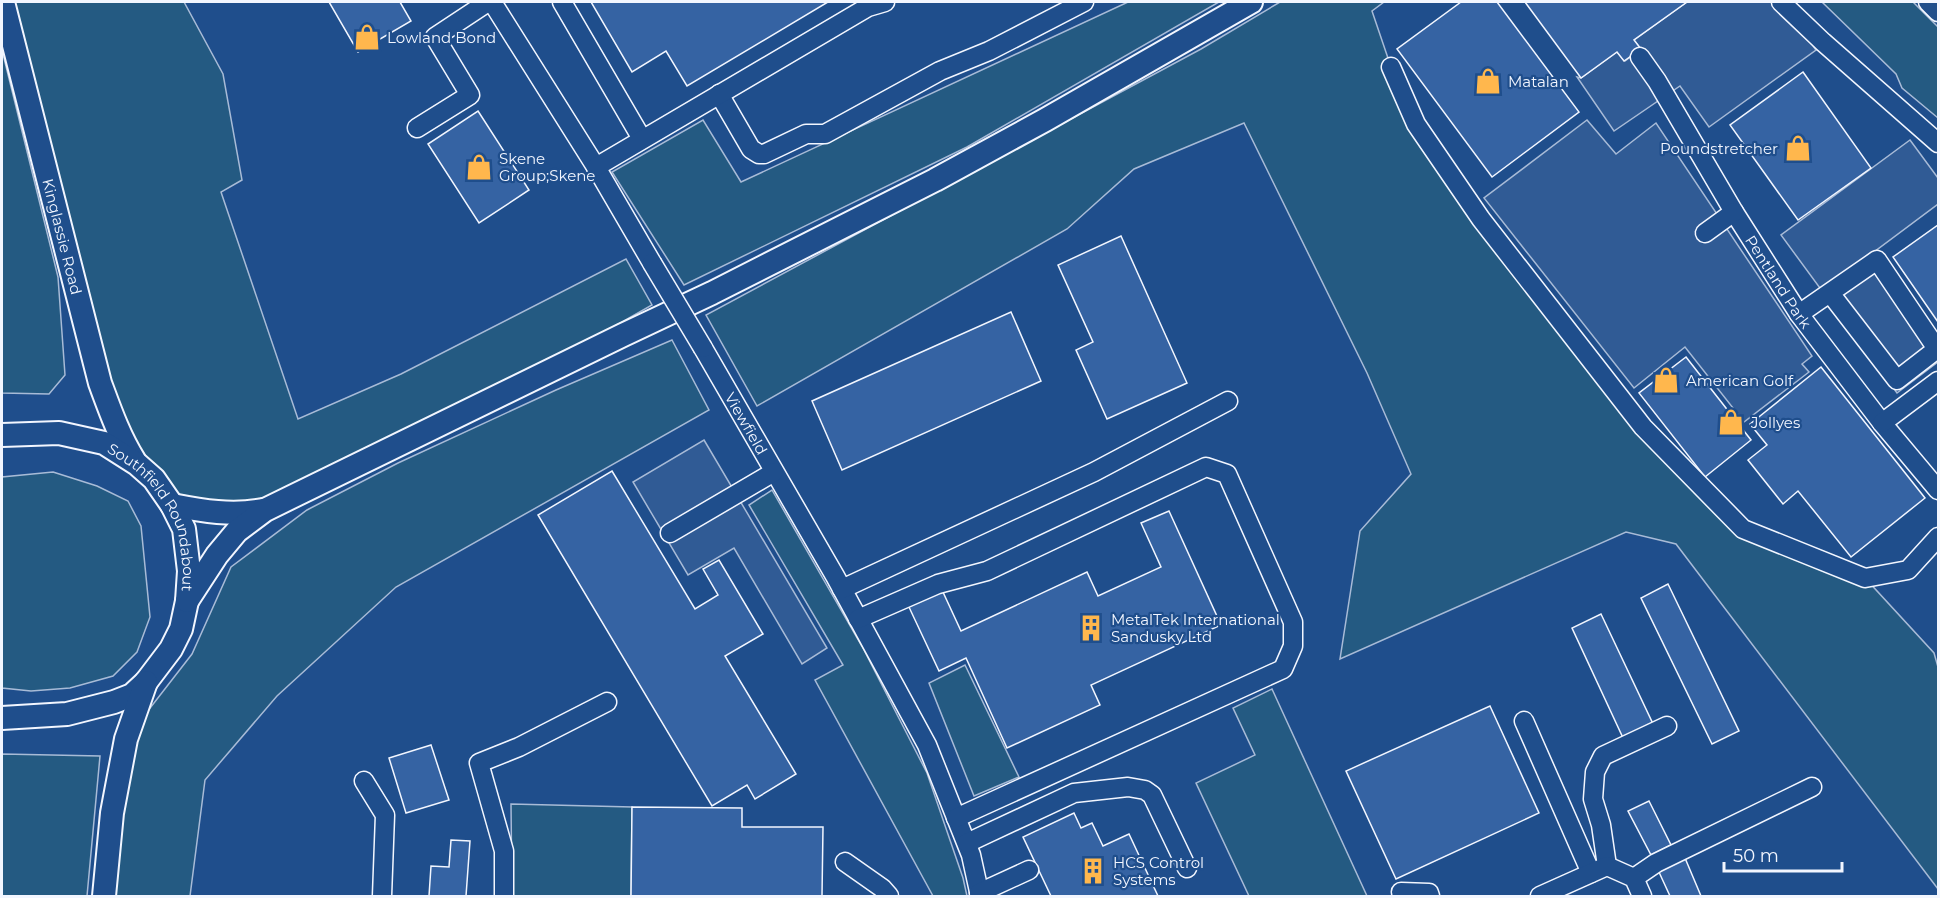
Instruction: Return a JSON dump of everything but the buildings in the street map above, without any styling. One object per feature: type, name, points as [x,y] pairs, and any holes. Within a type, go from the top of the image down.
[{"type":"main road","name":"Kinglassie Road","points":[[3,2],[100,383],[124,444],[137,464]]},
{"type":"main road","points":[[187,601],[217,555],[237,531],[265,510],[712,293],[935,180],[1046,120],[1251,2]]},
{"type":"main road","name":"Southfield Roundabout","points":[[2,435],[59,433],[104,443],[137,464],[154,479],[172,505],[184,529],[189,571],[187,601],[181,629],[171,650],[146,682],[132,694],[114,702],[67,714],[2,718]]},
{"type":"main road","points":[[172,505],[220,513],[242,514],[265,510]]},
{"type":"main road","points":[[104,897],[112,813],[126,739],[146,682]]},
{"type":"street","points":[[417,128],[470,95],[435,37],[490,2]]},
{"type":"street","name":"Viewfield","points":[[490,2],[596,167],[842,589],[927,745],[967,843],[980,895]]},
{"type":"street","points":[[562,2],[642,139]]},
{"type":"street","points":[[719,94],[751,148],[759,154],[764,154],[806,134],[822,134],[831,131],[932,75],[989,51],[1084,2]]},
{"type":"street","points":[[1781,2],[1938,143]]},
{"type":"street","points":[[1928,2],[1938,12]]},
{"type":"street","points":[[596,167],[872,3]]},
{"type":"street","name":"Pentland Park","points":[[1640,57],[1657,81],[1734,212],[1799,314],[1882,423],[1938,490]]},
{"type":"street","points":[[1391,67],[1416,124],[1481,219],[1643,427],[1743,529],[1864,578],[1908,570],[1938,537]]},
{"type":"street","points":[[1705,233],[1734,212]]},
{"type":"street","points":[[1799,314],[1876,260],[1937,349],[1897,380],[1830,293]]},
{"type":"street","points":[[1882,423],[1938,381]]},
{"type":"street","points":[[842,589],[1094,472],[1228,401]]},
{"type":"street","points":[[858,619],[938,584],[987,571],[1206,467],[1227,474],[1293,622],[1293,646],[1283,669],[956,818]]},
{"type":"street","points":[[670,533],[774,472]]},
{"type":"street","points":[[504,897],[504,851],[479,764],[519,747],[607,702]]},
{"type":"street","points":[[1524,721],[1599,869]]},
{"type":"street","points":[[1599,869],[1601,825],[1593,799],[1594,772],[1603,756],[1667,726]]},
{"type":"street","points":[[364,782],[385,815],[382,897]]},
{"type":"street","points":[[967,843],[1074,793],[1128,787],[1144,790],[1152,795],[1187,868]]},
{"type":"street","points":[[1634,878],[1646,868],[1665,858],[1812,787]]},
{"type":"street","points":[[845,862],[882,888],[889,897]]},
{"type":"street","points":[[1540,897],[1599,869],[1634,878]]},
{"type":"street","points":[[980,895],[1029,870]]},
{"type":"street","points":[[1634,878],[1642,897]]},
{"type":"street","points":[[1401,892],[1429,892],[1430,897]]},
{"type":"shaded area","points":[[3,2],[184,2],[223,74],[242,180],[221,192],[298,419],[401,374],[626,259],[652,305],[587,342],[287,488],[265,510],[172,505],[124,444]]},
{"type":"shaded area","points":[[1128,2],[1219,2],[967,147],[684,285],[612,172],[703,120],[741,182]]},
{"type":"shaded area","points":[[1280,2],[1384,2],[1372,11],[1391,67],[1416,124],[1643,427],[1743,529],[1865,578],[1934,653],[1938,667],[1938,889],[1676,544],[1626,532],[1340,659],[1360,531],[1411,474],[1367,373],[1244,123],[1134,169],[1067,229],[757,406],[706,315],[1201,49]]},
{"type":"shaded area","points":[[1687,2],[1777,2],[1792,16],[1816,50],[1709,127],[1680,86],[1614,131],[1577,77],[1581,78],[1617,52],[1625,61],[1641,49],[1634,40]]},
{"type":"shaded area","points":[[1822,2],[1913,2],[1938,27],[1938,118],[1902,88],[1896,74]]},
{"type":"shaded area","points":[[2,50],[58,277],[65,375],[49,394],[2,393]]},
{"type":"shaded area","points":[[1587,120],[1616,154],[1656,123],[1812,356],[1802,364],[1809,372],[1744,422],[1685,347],[1634,388],[1484,198]]},
{"type":"shaded area","points":[[1910,140],[1938,178],[1938,204],[1870,255],[1938,348],[1938,362],[1897,393],[1781,235]]},
{"type":"shaded area","points":[[672,340],[709,410],[396,587],[277,696],[205,780],[190,896],[104,896],[126,739],[192,654],[231,567],[307,510],[398,463],[556,390]]},
{"type":"shaded area","points":[[704,440],[827,648],[802,664],[734,548],[688,575],[633,482]]},
{"type":"shaded area","points":[[53,472],[97,486],[128,501],[141,526],[150,617],[137,652],[113,676],[70,688],[31,691],[2,688],[2,477]]},
{"type":"shaded area","points":[[772,490],[864,650],[927,773],[967,896],[933,896],[815,680],[843,665],[749,505]]},
{"type":"shaded area","points":[[965,665],[1019,777],[974,796],[929,683]]},
{"type":"shaded area","points":[[1272,689],[1367,896],[1249,896],[1196,783],[1255,755],[1233,708]]},
{"type":"shaded area","points":[[2,754],[100,756],[87,896],[2,896]]},
{"type":"shaded area","points":[[511,804],[632,807],[631,896],[512,896]]},
{"type":"place","name":"Lowland Bond","points":[[367,37]]},
{"type":"place","name":"Matalan","points":[[1488,81]]},
{"type":"place","name":"Poundstretcher","points":[[1798,148]]},
{"type":"place","name":"Skene Group;Skene","points":[[479,167]]},
{"type":"place","name":"American Golf","points":[[1666,380]]},
{"type":"place","name":"Jollyes","points":[[1731,422]]},
{"type":"place","name":"MetalTek International Sandusky Ltd","points":[[1091,628]]},
{"type":"place","name":"HCS Control Systems","points":[[1093,871]]}]
